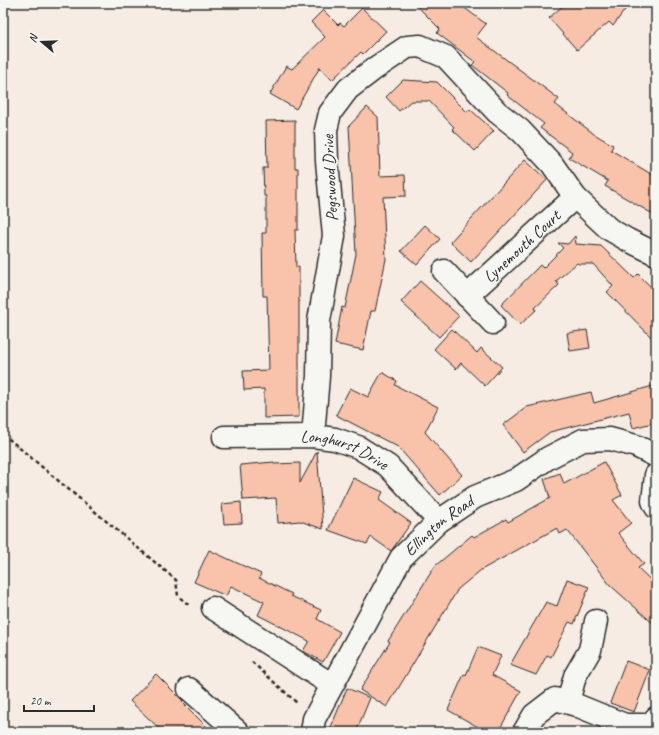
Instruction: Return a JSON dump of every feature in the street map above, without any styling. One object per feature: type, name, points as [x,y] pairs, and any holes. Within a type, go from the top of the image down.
[{"type":"street","name":"Pegswood Drive","points":[[313,436],[318,376],[319,321],[334,236],[327,161],[326,130],[330,113],[348,89],[374,69],[407,47],[420,46],[446,57],[497,112]]},
{"type":"street","name":"Lynemouth Court","points":[[497,112],[520,130],[552,164],[575,197],[610,229],[656,254]]},
{"type":"street","name":"Lynemouth Court","points":[[467,296],[575,197]]},
{"type":"street","name":"Lynemouth Court","points":[[444,271],[493,323]]},
{"type":"street","name":"Longhurst Drive","points":[[224,437],[313,436],[335,439],[358,447],[388,466],[439,521]]},
{"type":"street","name":"Ellington Road","points":[[313,725],[332,685],[401,558],[439,521],[475,497],[516,480],[548,458],[583,440],[610,439],[636,446],[656,456]]},
{"type":"street","points":[[656,475],[653,501],[656,507]]},
{"type":"street","points":[[213,608],[332,685]]},
{"type":"street","points":[[568,702],[575,676],[590,650],[596,621]]},
{"type":"street","points":[[189,689],[238,732]]},
{"type":"street","points":[[524,732],[534,714],[555,699],[568,702],[625,725],[650,725],[656,718]]},
{"type":"path","points":[[3,434],[176,580],[178,596],[190,607]]},
{"type":"path","points":[[249,660],[313,725]]},
{"type":"building","points":[[414,3],[458,3],[486,24],[476,37],[559,99],[555,104],[594,134],[613,145],[611,150],[656,177],[656,216],[605,186],[608,181],[569,158],[572,152],[540,128],[544,124],[472,65],[475,62],[437,33],[440,29]]},
{"type":"building","points":[[566,3],[630,3],[613,26],[609,22],[577,50],[549,18]]},
{"type":"building","points":[[362,8],[386,31],[363,54],[361,52],[332,80],[320,67],[296,109],[270,94],[286,66],[292,69],[325,37],[311,22],[323,10],[338,25],[340,23],[344,26]]},
{"type":"building","points":[[403,80],[437,82],[467,112],[470,109],[494,131],[475,151],[452,129],[454,127],[429,101],[411,101],[399,111],[386,97]]},
{"type":"building","points":[[367,107],[378,117],[380,176],[405,175],[406,196],[383,197],[386,259],[375,311],[371,311],[363,350],[335,344],[342,307],[345,308],[356,254],[349,126]]},
{"type":"building","points":[[295,120],[295,168],[298,168],[298,230],[295,230],[296,267],[299,267],[299,417],[264,418],[264,389],[244,390],[243,371],[269,370],[267,296],[263,296],[262,233],[266,233],[266,196],[264,196],[263,168],[267,168],[266,121]]},
{"type":"building","points":[[525,160],[547,180],[471,262],[450,242]]},
{"type":"building","points":[[425,225],[440,239],[417,265],[401,251]]},
{"type":"building","points":[[575,236],[576,244],[601,246],[634,278],[638,274],[656,292],[656,342],[607,292],[613,286],[593,264],[577,263],[556,281],[559,285],[520,325],[501,305],[540,265],[543,268],[563,248],[558,243],[568,244]]},
{"type":"building","points":[[420,281],[459,316],[439,337],[401,302]]},
{"type":"building","points":[[452,329],[477,353],[481,348],[502,367],[485,386],[461,363],[456,369],[434,349]]},
{"type":"building","points":[[587,330],[590,348],[570,351],[567,333]]},
{"type":"building","points":[[382,372],[397,381],[395,385],[438,407],[425,432],[462,475],[440,495],[398,447],[336,415],[350,388],[368,397]]},
{"type":"building","points":[[656,385],[656,422],[633,428],[629,412],[550,432],[523,452],[503,425],[527,407],[591,392],[594,403]]},
{"type":"building","points":[[317,451],[323,529],[300,521],[278,523],[276,498],[243,500],[240,465],[274,462],[274,464],[300,463],[300,483]]},
{"type":"building","points":[[604,462],[622,495],[613,500],[631,523],[618,533],[644,564],[638,568],[656,585],[656,626],[610,585],[567,530],[560,534],[557,528],[481,570],[458,589],[387,707],[360,690],[390,642],[388,641],[435,566],[472,535],[474,537],[506,519],[508,522],[550,498],[544,479],[560,473],[564,484]]},
{"type":"building","points":[[353,478],[383,492],[379,500],[411,523],[391,551],[371,537],[367,544],[328,530]]},
{"type":"building","points":[[241,502],[242,523],[224,524],[222,504]]},
{"type":"building","points":[[209,550],[261,574],[259,578],[292,594],[291,596],[321,610],[317,619],[340,632],[323,662],[303,651],[309,641],[258,615],[264,602],[231,586],[226,596],[194,582]]},
{"type":"building","points":[[567,579],[589,587],[574,624],[569,622],[551,657],[547,655],[536,675],[510,665],[546,602],[557,606]]},
{"type":"building","points":[[478,647],[501,656],[492,675],[521,691],[498,732],[487,732],[448,710],[464,674],[466,675]]},
{"type":"building","points":[[626,661],[650,670],[634,712],[610,703]]},
{"type":"building","points":[[156,674],[212,732],[163,732],[130,701]]},
{"type":"building","points":[[347,688],[370,698],[356,732],[329,732]]}]
